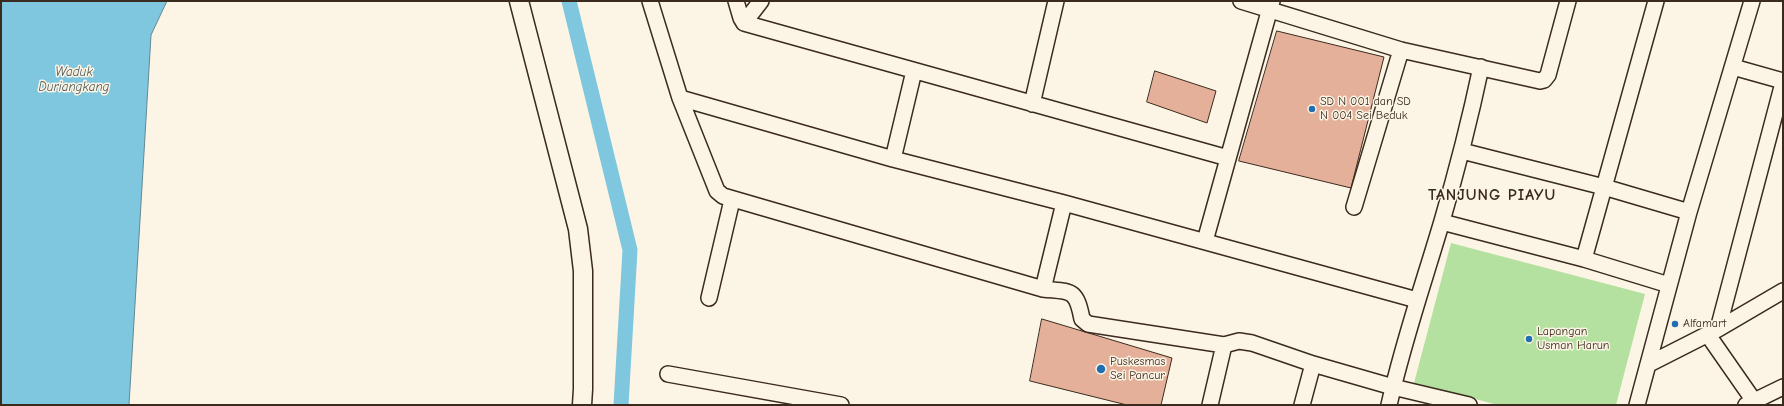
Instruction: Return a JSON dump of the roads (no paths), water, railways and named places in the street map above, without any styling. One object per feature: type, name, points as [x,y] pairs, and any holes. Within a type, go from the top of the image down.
[{"type":"street","points":[[518,1],[578,229],[582,271],[582,405]]},
{"type":"street","points":[[650,1],[680,98],[717,191],[723,196],[732,200],[1042,289],[1069,292],[1074,295],[1079,302],[1082,319],[1088,324],[1224,345],[1239,341],[1252,343],[1313,364],[1393,387],[1469,405]]},
{"type":"street","points":[[736,1],[744,23],[1228,158]]},
{"type":"street","points":[[744,23],[761,1]]},
{"type":"street","points":[[1032,104],[1056,1]]},
{"type":"street","points":[[1241,1],[1270,5],[1401,50],[1540,81],[1544,80],[1548,75],[1568,1]]},
{"type":"street","points":[[1584,258],[1656,1]]},
{"type":"street","points":[[1637,405],[1689,212],[1752,1]]},
{"type":"street","points":[[1206,241],[1270,5]]},
{"type":"street","points":[[1354,207],[1401,50]]},
{"type":"street","points":[[1389,405],[1417,300],[1442,222],[1462,151],[1481,67]]},
{"type":"street","points":[[1733,67],[1783,82],[1713,332],[1750,403],[1783,387]]},
{"type":"street","points":[[892,159],[914,71]]},
{"type":"street","points":[[680,98],[892,159],[1206,241],[1417,300]]},
{"type":"street","points":[[1462,151],[1604,187],[1689,212]]},
{"type":"street","points":[[709,298],[732,200]]},
{"type":"street","points":[[1042,289],[1064,203]]},
{"type":"street","points":[[1442,222],[1584,258],[1670,285]]},
{"type":"street","points":[[1648,364],[1713,332],[1783,291]]},
{"type":"street","points":[[1210,405],[1224,345]]},
{"type":"street","points":[[1302,405],[1313,364]]},
{"type":"street","points":[[668,374],[841,405]]},
{"type":"water","name":"Waduk Duriangkang","points":[[1,1],[167,1],[151,35],[129,405],[1,405]]},
{"type":"waterway","points":[[569,1],[630,250],[621,405]]},
{"type":"place","name":"SD N 001 dan SD N 004 Sei Beduk","points":[[1312,109]]},
{"type":"place","name":"Alfamart","points":[[1675,324]]},
{"type":"place","name":"Lapangan Usman Harun","points":[[1529,339]]},
{"type":"place","name":"Puskesmas Sei Pancur","points":[[1101,369]]},
{"type":"district","name":"TANJUNG PIAYU","points":[[1492,195]]}]
